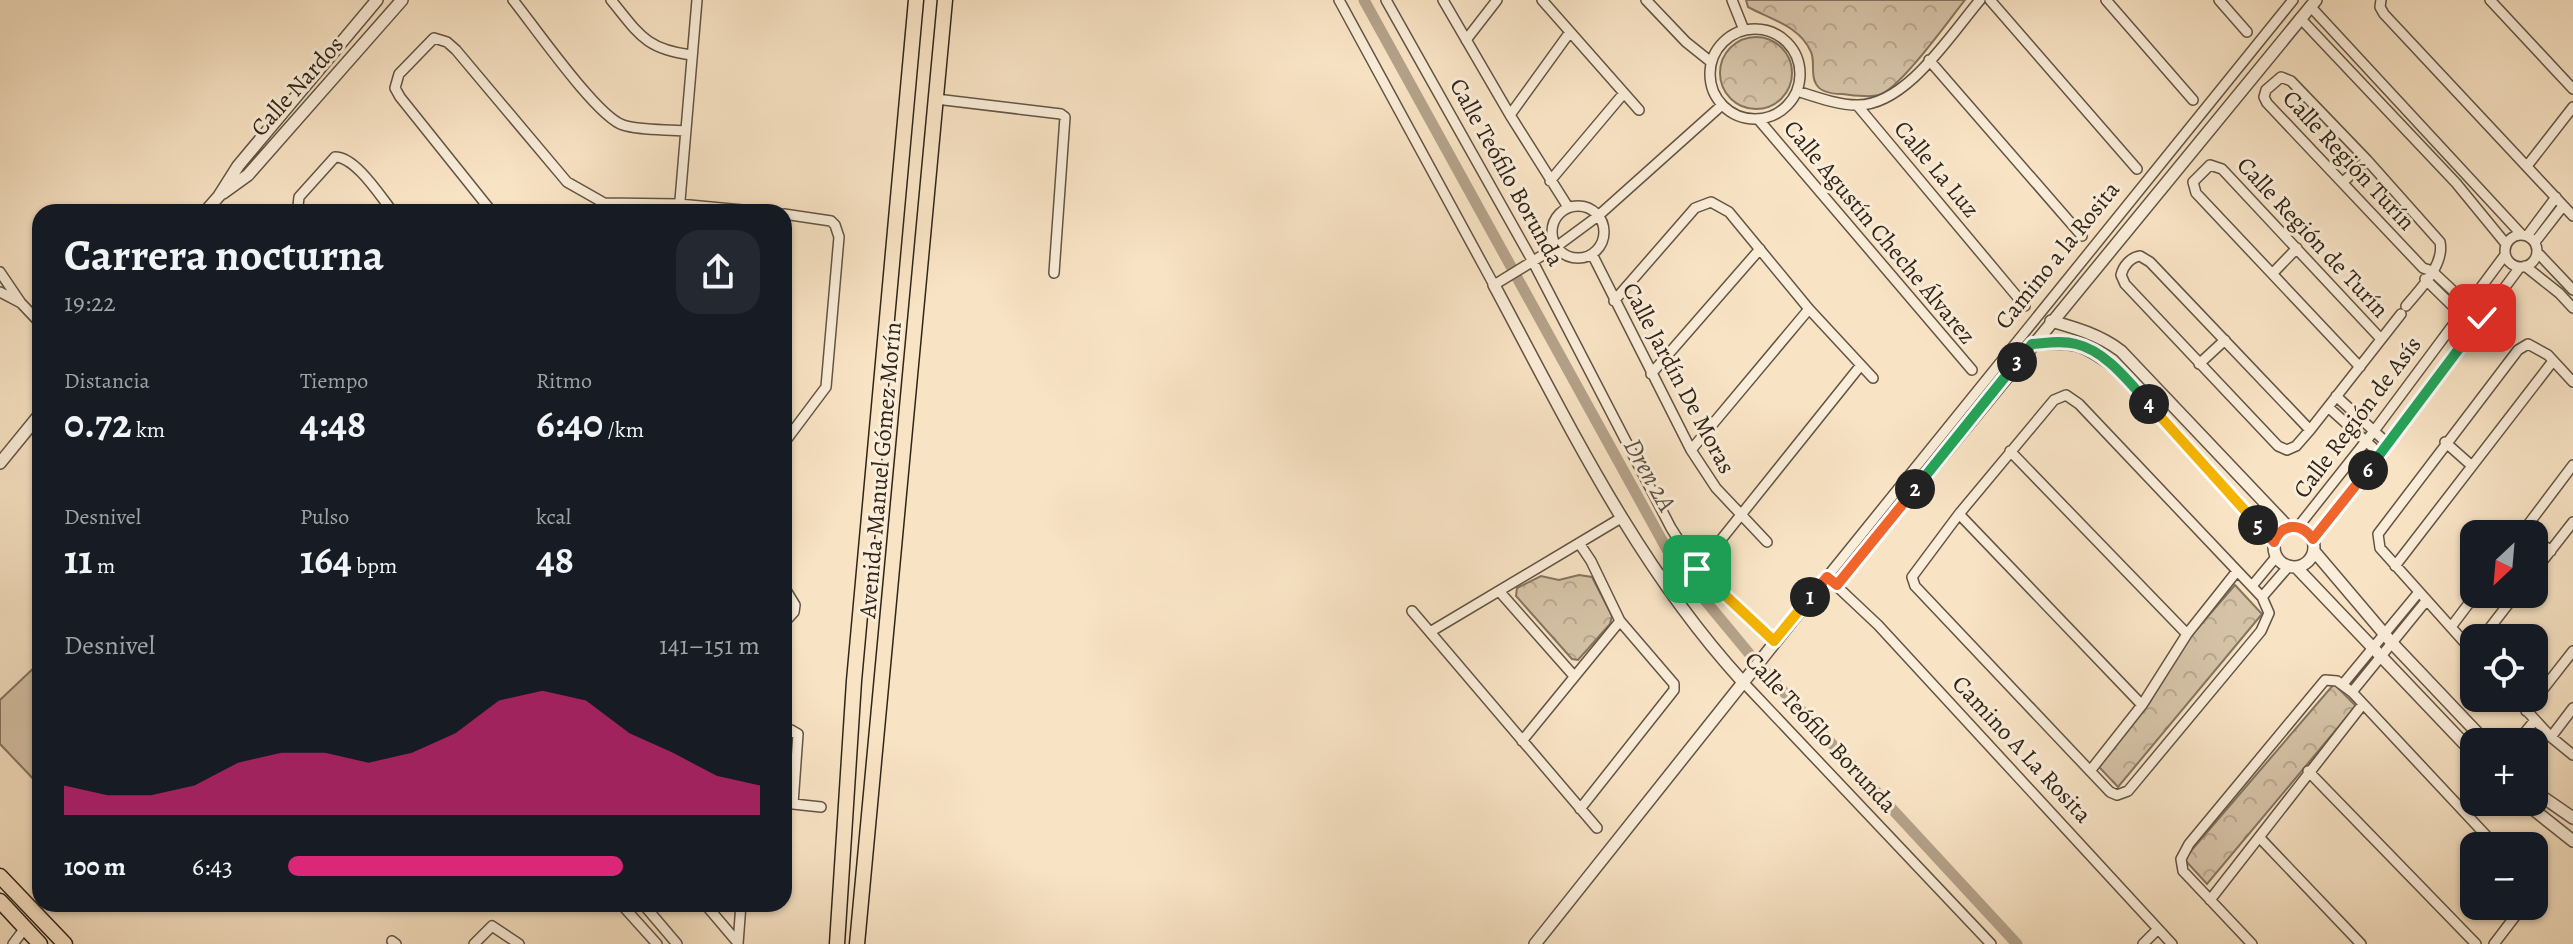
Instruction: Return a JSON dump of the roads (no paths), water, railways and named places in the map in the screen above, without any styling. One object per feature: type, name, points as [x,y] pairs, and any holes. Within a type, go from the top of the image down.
[{"type":"main road","name":"Avenida Manuel Gómez Morín","points":[[837,944],[854,681],[916,0]]},
{"type":"main road","name":"Avenida Manuel Gómez Morín","points":[[857,944],[945,0]]},
{"type":"main road","points":[[0,876],[32,909]]},
{"type":"main road","points":[[0,901],[40,944]]},
{"type":"main road","points":[[34,912],[65,944]]},
{"type":"street","name":"Calle Nardos","points":[[212,204],[248,154],[377,0]]},
{"type":"street","name":"Calle Nardos","points":[[219,196],[248,175],[402,0]]},
{"type":"street","points":[[513,0],[594,102],[613,121],[625,126],[685,131]]},
{"type":"street","points":[[611,0],[644,39],[654,46],[667,52],[691,55]]},
{"type":"street","points":[[679,204],[697,0]]},
{"type":"street","points":[[1339,0],[1497,283],[1556,247],[1598,216],[1722,105]]},
{"type":"street","name":"Calle Teófilo Borunda","points":[[1386,0],[1671,528],[1705,578],[1774,641]]},
{"type":"street","points":[[1443,0],[1568,207]]},
{"type":"street","points":[[1466,40],[1497,0]]},
{"type":"street","points":[[1542,0],[1639,110]]},
{"type":"street","points":[[1646,0],[1711,62]]},
{"type":"street","points":[[1732,0],[1744,30]]},
{"type":"street","points":[[1797,91],[1857,105],[1891,97],[1929,60],[1980,0]]},
{"type":"street","points":[[1990,0],[2137,169]]},
{"type":"street","points":[[2106,0],[2193,100]]},
{"type":"street","points":[[2219,0],[2247,32]]},
{"type":"street","name":"Camino a la Rosita","points":[[1827,577],[2293,0]]},
{"type":"street","points":[[2381,0],[2380,7],[2384,14],[2573,216]]},
{"type":"street","points":[[2490,0],[2573,89]]},
{"type":"street","points":[[2313,3],[2418,123],[2573,290]]},
{"type":"street","name":"Camino a la Rosita","points":[[2032,344],[2313,3]]},
{"type":"street","points":[[2300,18],[2456,183],[2506,249],[2514,265],[2522,266],[2559,293],[2573,308]]},
{"type":"street","points":[[1758,28],[1772,31],[1794,50],[1799,63],[1801,77],[1797,91],[1780,111],[1758,119],[1745,118],[1722,105],[1711,85],[1711,62],[1723,41],[1744,30],[1758,28]]},
{"type":"street","points":[[1510,115],[1570,32]]},
{"type":"street","points":[[486,204],[395,88],[395,80],[428,42],[440,38],[456,50],[567,182],[604,203],[619,204]]},
{"type":"street","points":[[1929,60],[2082,236]]},
{"type":"street","name":"Calle Región Turín","points":[[2427,270],[2442,248],[2436,237],[2291,81],[2284,77],[2278,79],[2266,90],[2265,100],[2427,270],[2482,318]]},
{"type":"street","points":[[1550,181],[1624,93]]},
{"type":"street","points":[[936,99],[1061,114],[1065,117],[1054,273]]},
{"type":"street","name":"Calle La Luz","points":[[1857,105],[2025,306]]},
{"type":"street","points":[[2527,166],[2573,107]]},
{"type":"street","name":"Calle Agustín Cheche Álvarez","points":[[1758,119],[1972,370]]},
{"type":"street","points":[[2407,133],[2418,123]]},
{"type":"street","points":[[298,204],[303,190],[335,157],[342,157],[356,166],[387,204]]},
{"type":"street","points":[[2343,182],[2367,160]]},
{"type":"street","name":"Calle Región de Turín","points":[[2193,182],[2206,167],[2214,165],[2222,169],[2381,339]]},
{"type":"street","name":"Calle Región de Asís","points":[[2193,182],[2196,193],[2360,367]]},
{"type":"street","points":[[2522,266],[2533,261],[2530,241],[2556,197]]},
{"type":"street","points":[[1614,301],[1695,208],[1711,202],[1729,212],[1809,309],[1873,378]]},
{"type":"street","points":[[2530,241],[2563,206]]},
{"type":"street","points":[[1568,207],[1586,207],[1598,216],[1604,233],[1592,254],[1576,258],[1556,247],[1552,228],[1560,212],[1568,207]]},
{"type":"street","points":[[792,215],[825,219],[835,225],[839,237],[826,387],[792,432]]},
{"type":"street","points":[[2506,249],[2510,239],[2530,241]]},
{"type":"street","points":[[2273,273],[2297,248]]},
{"type":"street","points":[[1651,374],[1760,249]]},
{"type":"street","name":"Calle Región de Asís","points":[[2293,527],[2374,431],[2506,249]]},
{"type":"street","name":"Calle Jardín De Moras","points":[[1592,254],[1691,450],[1716,488],[1767,542]]},
{"type":"street","name":"Calle Región de Asís","points":[[2310,430],[2145,258],[2136,256],[2124,267],[2121,275],[2125,284],[2281,449],[2292,449],[2310,430],[2425,282]]},
{"type":"street","name":"Calle Región de Asís","points":[[2313,545],[2522,266]]},
{"type":"street","points":[[2427,270],[2425,282],[2474,327]]},
{"type":"street","points":[[0,272],[32,315]]},
{"type":"street","name":"Calle Teófilo Borunda","points":[[1497,283],[1621,518],[1656,573],[1991,944]]},
{"type":"street","points":[[0,292],[21,303]]},
{"type":"street","points":[[1691,450],[1809,309]]},
{"type":"street","points":[[2051,321],[2086,331],[2121,351],[2293,527]]},
{"type":"street","points":[[2199,364],[2225,340]]},
{"type":"street","points":[[2032,344],[2077,344],[2093,351],[2117,369],[2274,542],[2276,557],[2252,586]]},
{"type":"street","name":"Camino A La Rosita","points":[[1837,585],[2032,344]]},
{"type":"street","points":[[2460,637],[2380,548],[2377,539],[2381,528],[2523,345],[2535,346],[2573,382]]},
{"type":"street","points":[[2395,566],[2553,361]]},
{"type":"street","points":[[1712,551],[1861,365]]},
{"type":"street","points":[[2066,395],[2072,398],[2252,586],[2262,597],[2269,613],[2261,631],[2128,791],[2117,795],[2110,792],[1912,581],[1916,568],[2010,451],[2054,400],[2066,395]]},
{"type":"street","name":"Calle Región de Asís","points":[[2336,396],[2388,444]]},
{"type":"street","name":"Calle Región de Asís","points":[[2328,407],[2380,454]]},
{"type":"street","points":[[0,463],[32,424]]},
{"type":"street","points":[[2445,442],[2472,466]]},
{"type":"street","points":[[2010,451],[2187,634]]},
{"type":"street","points":[[2533,520],[2573,465]]},
{"type":"street","points":[[1959,514],[2142,705]]},
{"type":"street","points":[[1430,632],[1621,518]]},
{"type":"street","points":[[2548,555],[2573,522]]},
{"type":"street","points":[[2274,542],[2281,530],[2293,527],[2304,529],[2313,545],[2388,638],[2473,728]]},
{"type":"street","points":[[1579,543],[1620,621],[1674,684],[1674,690],[1580,809]]},
{"type":"street","points":[[2262,597],[2292,567],[2308,562],[2313,545]]},
{"type":"street","points":[[2276,557],[2292,567],[2378,651],[2460,739]]},
{"type":"street","points":[[2090,771],[2142,705],[2187,634],[2237,571]]},
{"type":"street","points":[[1535,944],[1827,577]]},
{"type":"street","name":"Camino A La Rosita","points":[[1827,577],[1878,625],[2172,944]]},
{"type":"street","points":[[1499,591],[1574,676]]},
{"type":"street","points":[[2352,692],[2419,592]]},
{"type":"street","points":[[2388,638],[2426,601]]},
{"type":"street","points":[[2451,627],[2465,608]]},
{"type":"street","points":[[2493,624],[2505,608]]},
{"type":"street","points":[[1412,611],[1597,828]]},
{"type":"street","points":[[1522,741],[1620,621]]},
{"type":"street","points":[[2343,684],[2378,651]]},
{"type":"street","points":[[2548,683],[2573,651]]},
{"type":"street","points":[[2252,944],[2180,865],[2189,844],[2320,684],[2331,679],[2352,692],[2483,832]]},
{"type":"street","points":[[2210,900],[2363,704]]},
{"type":"street","points":[[2548,732],[2573,708]]},
{"type":"street","points":[[2527,712],[2542,728]]},
{"type":"street","points":[[2528,728],[2535,720]]},
{"type":"street","points":[[792,731],[798,734],[792,775]]},
{"type":"street","points":[[2548,734],[2573,755]]},
{"type":"street","points":[[2308,771],[2476,944]]},
{"type":"street","points":[[2548,801],[2573,818]]},
{"type":"street","points":[[792,803],[821,807]]},
{"type":"street","points":[[2542,816],[2573,841]]},
{"type":"street","points":[[2259,837],[2361,944]]},
{"type":"street","points":[[628,912],[657,944]]},
{"type":"street","points":[[650,912],[677,944]]},
{"type":"street","points":[[712,912],[738,944]]},
{"type":"street","points":[[738,944],[740,912]]},
{"type":"street","points":[[2494,944],[2512,920]]},
{"type":"street","points":[[474,944],[492,926],[519,944]]},
{"type":"street","points":[[13,944],[25,928]]},
{"type":"street","points":[[2143,944],[2158,929]]},
{"type":"waterway","name":"Dren 2A","points":[[1364,0],[1675,564],[1757,663],[2017,944]]}]
